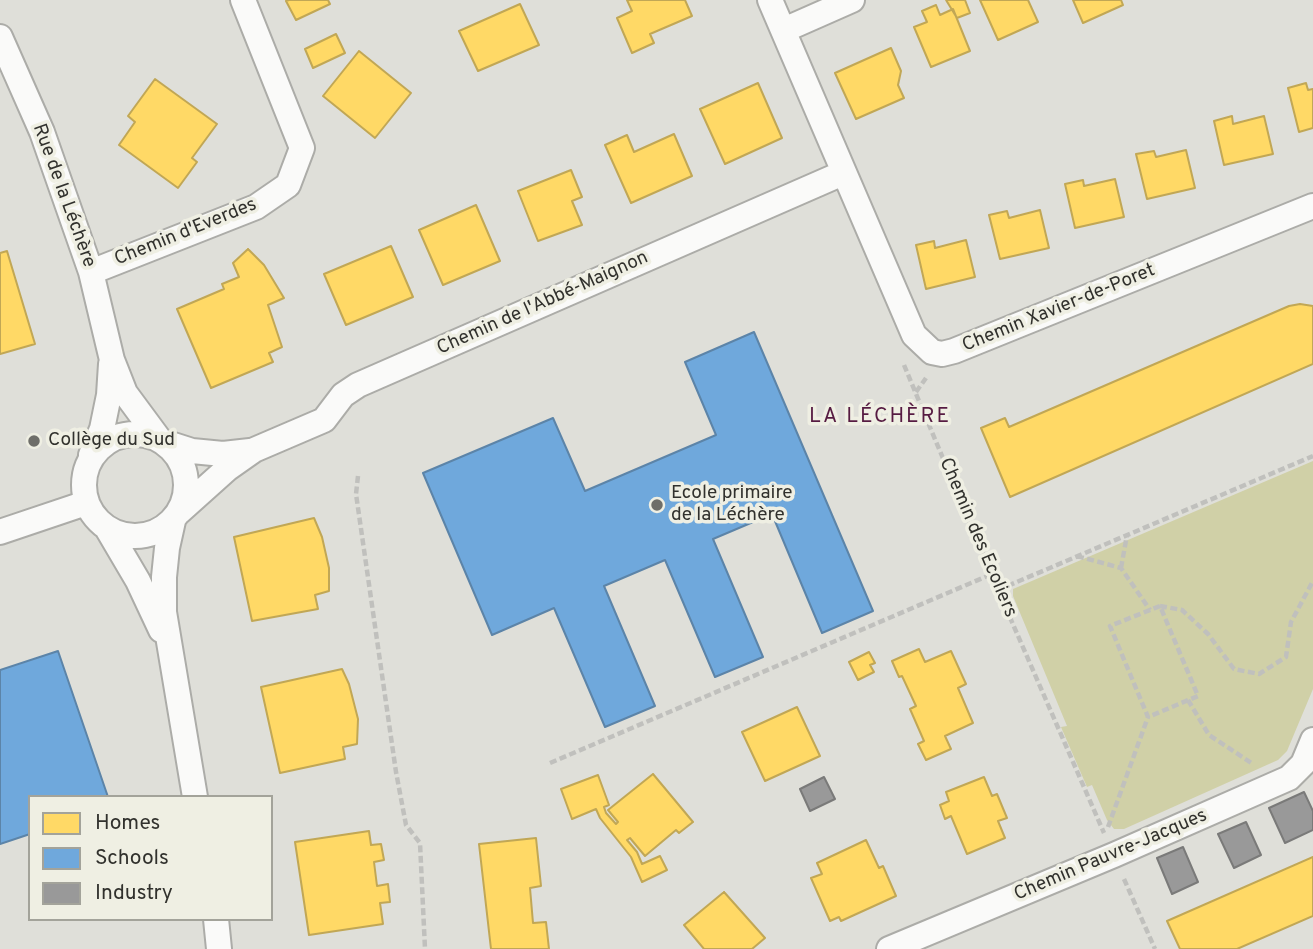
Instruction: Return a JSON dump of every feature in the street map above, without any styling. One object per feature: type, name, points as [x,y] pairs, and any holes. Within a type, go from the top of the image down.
[{"type":"street","name":"Chemin d'Everdes","points":[[91,272],[256,207],[288,186],[302,148],[243,0]]},
{"type":"street","name":"Chemin Xavier-de-Poret","points":[[770,0],[914,335],[932,352],[942,354],[1313,206]]},
{"type":"street","points":[[783,30],[852,0]]},
{"type":"street","name":"Rue de la Léchère","points":[[0,37],[42,132],[91,272],[112,360],[125,393],[141,418],[161,441]]},
{"type":"street","name":"Chemin de l'Abbé-Maignon","points":[[176,517],[227,469],[254,450],[324,420],[343,395],[358,385],[844,173]]},
{"type":"street","name":"Rue de la Léchère","points":[[89,462],[102,429],[112,360]]},
{"type":"street","points":[[170,650],[138,581],[108,530],[95,518],[86,503],[83,482],[89,462],[99,448],[113,438],[129,434],[146,435],[161,441],[178,457],[187,479],[186,495],[167,548],[164,612],[195,795]]},
{"type":"street","name":"Chemin de l'Abbé-Maignon","points":[[161,441],[192,451],[223,454],[254,450]]},
{"type":"street","points":[[0,533],[86,503]]},
{"type":"street","points":[[108,530],[124,536],[141,537],[158,532],[176,517]]},
{"type":"street","name":"Chemin Pauvre-Jacques","points":[[889,949],[1110,845],[1281,782],[1303,764],[1313,740]]},
{"type":"street","points":[[216,921],[219,949]]},
{"type":"path","name":"Chemin des Ecoliers","points":[[900,355],[998,590],[1155,949]]},
{"type":"path","points":[[998,590],[1313,456]]},
{"type":"path","points":[[358,476],[357,501],[396,772],[406,825],[419,843],[425,949]]},
{"type":"path","points":[[1121,568],[1127,535]]},
{"type":"path","points":[[1077,556],[1121,568],[1150,610]]},
{"type":"path","points":[[550,763],[992,574]]},
{"type":"path","points":[[1110,845],[1149,717],[1110,626],[1160,606],[1182,610],[1208,634],[1234,669],[1259,674],[1286,657],[1291,622],[1313,582]]},
{"type":"path","points":[[1149,717],[1198,696],[1160,606]]},
{"type":"path","points":[[1188,700],[1209,735],[1281,782]]},
{"type":"green space","points":[[1313,461],[1313,689],[1287,751],[1278,760],[1124,829],[1114,829],[1107,820],[1092,785],[1087,787],[1061,727],[1067,726],[1013,596],[1013,589]]},
{"type":"building: Homes","points":[[328,0],[330,4],[296,20],[286,1]]},
{"type":"building: Homes","points":[[627,0],[685,0],[692,16],[650,34],[654,43],[632,53],[617,18],[632,11]]},
{"type":"building: Homes","points":[[946,0],[965,0],[970,13],[957,18]]},
{"type":"building: Homes","points":[[980,0],[1028,0],[1038,22],[998,40]]},
{"type":"building: Homes","points":[[1073,0],[1121,0],[1123,5],[1083,23]]},
{"type":"building: Homes","points":[[520,4],[539,45],[478,71],[459,31]]},
{"type":"building: Homes","points":[[936,5],[940,15],[953,9],[970,51],[931,67],[914,27],[927,22],[922,11]]},
{"type":"building: Homes","points":[[336,34],[345,53],[313,68],[305,49]]},
{"type":"building: Homes","points":[[891,48],[901,71],[898,85],[904,98],[856,119],[835,73]]},
{"type":"building: Homes","points":[[359,51],[411,93],[375,138],[323,96]]},
{"type":"building: Homes","points":[[155,79],[217,124],[192,158],[197,162],[178,188],[119,145],[135,122],[128,116]]},
{"type":"building: Homes","points":[[758,83],[782,138],[725,164],[700,109]]},
{"type":"building: Homes","points":[[1306,83],[1308,90],[1313,89],[1313,128],[1299,132],[1288,88]]},
{"type":"building: Homes","points":[[1232,116],[1233,124],[1264,116],[1273,154],[1224,165],[1214,121]]},
{"type":"building: Homes","points":[[674,134],[692,176],[631,203],[605,145],[627,135],[634,152]]},
{"type":"building: Homes","points":[[1186,150],[1195,188],[1147,199],[1136,154],[1154,151],[1156,157]]},
{"type":"building: Homes","points":[[571,170],[582,197],[572,201],[582,225],[538,241],[518,191]]},
{"type":"building: Homes","points":[[1115,179],[1124,217],[1075,228],[1065,184],[1083,180],[1084,186]]},
{"type":"building: Homes","points":[[476,205],[500,261],[443,285],[419,230]]},
{"type":"building: Homes","points":[[1040,210],[1049,248],[1000,259],[989,215],[1007,211],[1009,218]]},
{"type":"building: Homes","points":[[966,240],[975,277],[926,289],[916,245],[934,241],[935,248]]},
{"type":"building: Homes","points":[[391,246],[413,297],[346,325],[324,274]]},
{"type":"building: Homes","points":[[248,249],[264,265],[284,298],[268,305],[282,347],[269,353],[273,362],[211,388],[177,309],[224,289],[222,284],[239,277],[233,263]]},
{"type":"building: Homes","points":[[7,251],[35,344],[0,354],[0,253]]},
{"type":"building: Homes","points":[[1289,306],[1313,306],[1313,364],[1010,497],[981,428],[1005,418],[1009,427]]},
{"type":"building: Homes","points":[[314,518],[322,537],[329,568],[329,591],[315,595],[318,609],[252,621],[234,537]]},
{"type":"building: Homes","points":[[919,649],[925,662],[951,651],[966,684],[958,688],[973,723],[945,736],[951,749],[926,760],[918,744],[924,741],[910,709],[916,706],[892,661]]},
{"type":"building: Homes","points":[[869,652],[875,663],[870,665],[874,672],[858,680],[849,662]]},
{"type":"building: Homes","points":[[342,669],[358,719],[357,744],[343,747],[345,759],[280,773],[261,687]]},
{"type":"building: Homes","points":[[797,707],[820,756],[765,781],[742,732]]},
{"type":"building: Homes","points":[[653,774],[693,822],[679,833],[676,830],[645,856],[630,838],[627,840],[637,852],[642,864],[660,856],[667,870],[642,882],[631,857],[596,809],[572,819],[561,789],[598,775],[609,805],[604,807],[606,813],[616,824],[618,822],[608,810]]},
{"type":"building: Homes","points":[[984,777],[992,796],[997,794],[1007,818],[998,821],[1005,838],[967,854],[951,816],[945,819],[940,805],[949,801],[946,792]]},
{"type":"building: Homes","points":[[369,831],[371,845],[381,844],[384,860],[374,862],[377,886],[388,884],[390,902],[380,903],[383,924],[309,935],[295,842]]},
{"type":"building: Homes","points":[[536,838],[541,886],[530,888],[533,923],[546,922],[549,949],[491,949],[479,844]]},
{"type":"building: Homes","points":[[866,840],[879,868],[883,866],[896,896],[841,921],[839,917],[830,921],[811,878],[822,874],[817,863]]},
{"type":"building: Homes","points":[[1313,857],[1313,916],[1237,949],[1180,949],[1167,921]]},
{"type":"building: Homes","points":[[724,892],[765,938],[752,949],[704,949],[684,925]]},
{"type":"building: Schools","points":[[754,332],[873,611],[822,633],[772,514],[713,539],[763,657],[715,677],[665,560],[604,586],[655,706],[605,727],[554,608],[492,635],[423,473],[553,418],[585,491],[716,435],[685,362]]},
{"type":"building: Schools","points":[[58,651],[107,795],[28,795],[28,835],[0,844],[0,670]]},
{"type":"building: Industry","points":[[824,777],[835,799],[810,811],[800,789]]},
{"type":"building: Industry","points":[[1304,792],[1313,811],[1313,830],[1285,843],[1269,808]]},
{"type":"building: Industry","points":[[1246,822],[1261,855],[1234,868],[1218,834]]},
{"type":"building: Industry","points":[[1183,847],[1198,882],[1172,894],[1157,858]]},
{"type":"place","name":"Collège du Sud","points":[[34,441]]},
{"type":"place","name":"Ecole primaire de la Léchère","points":[[657,505]]},
{"type":"district","name":"LA LÉCHÈRE","points":[[880,418]]}]
